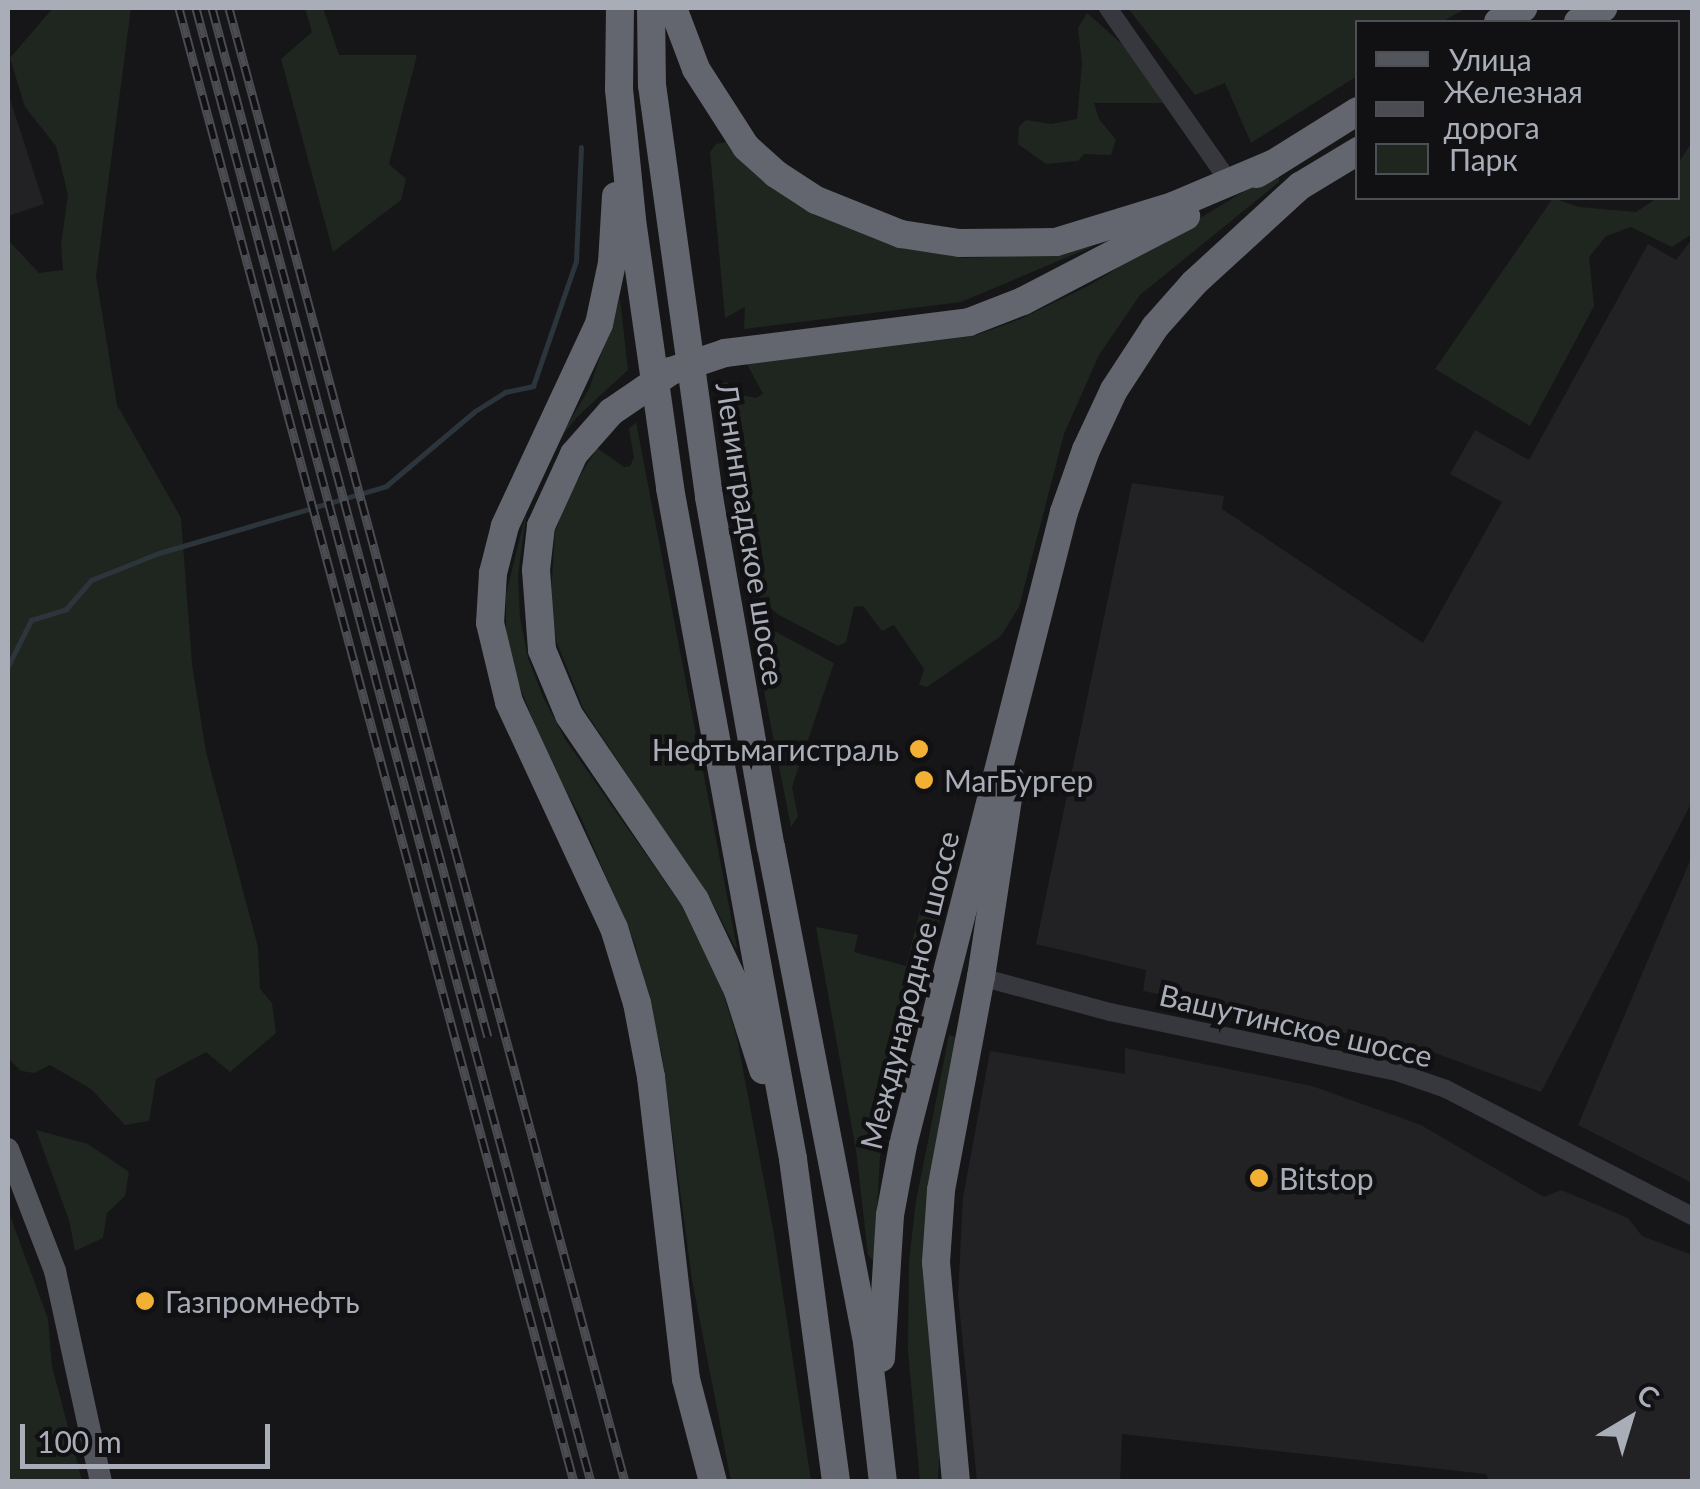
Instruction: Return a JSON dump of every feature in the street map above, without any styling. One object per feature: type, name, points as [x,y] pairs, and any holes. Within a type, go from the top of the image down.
[{"type":"highway","points":[[620,8],[612,263],[599,324],[506,526],[493,573],[490,623],[496,664],[509,702],[614,928],[637,1003],[651,1077],[686,1379],[713,1482]]},
{"type":"highway","name":"Ленинградское шоссе","points":[[651,8],[652,85],[709,497],[770,846],[843,1207],[883,1482]]},
{"type":"highway","points":[[673,8],[696,68],[746,147],[776,174],[816,200],[901,234],[960,243],[1056,242],[1159,211],[1272,164]]},
{"type":"highway","points":[[620,90],[632,220],[670,488],[787,1123],[836,1482]]},
{"type":"highway","points":[[800,1230],[763,1071],[738,991],[695,900],[569,715],[542,650],[536,570],[541,526],[574,454],[611,412],[671,371],[725,353],[969,322],[1023,301],[1233,191],[1355,112]]},
{"type":"highway","name":"Международное шоссе","points":[[878,1430],[890,1215],[903,1144],[950,944],[1086,450],[1114,390],[1155,327],[1249,230],[1300,186],[1355,153]]},
{"type":"highway","points":[[956,1482],[936,1262],[941,1190],[1047,581]]},
{"type":"main road","points":[[8,1150],[55,1271],[101,1482]]},
{"type":"street","points":[[1108,8],[1228,180]]},
{"type":"street","name":"Вашутинское шоссе","points":[[981,977],[1096,1009],[1397,1072],[1446,1089],[1692,1216]]},
{"type":"shaded area","points":[[8,93],[44,204],[8,216]]},
{"type":"shaded area","points":[[1692,239],[1692,802],[1541,1092],[1427,1050],[1143,991],[1146,970],[1036,944],[1132,483],[1224,496],[1222,509],[1423,643],[1502,502],[1450,474],[1475,430],[1529,460],[1648,244],[1676,260]]},
{"type":"shaded area","points":[[1692,856],[1692,1183],[1578,1125]]},
{"type":"shaded area","points":[[1125,1048],[1312,1086],[1421,1125],[1544,1197],[1561,1190],[1628,1218],[1642,1236],[1692,1255],[1692,1481],[1489,1481],[1486,1474],[1122,1434],[1120,1481],[977,1481],[958,1296],[963,1198],[990,1051],[1125,1074]]},
{"type":"green space","points":[[53,8],[131,8],[96,276],[117,405],[181,518],[192,664],[206,752],[258,947],[260,989],[272,1003],[276,1033],[230,1072],[206,1052],[156,1079],[149,1121],[125,1125],[91,1089],[50,1065],[34,1073],[21,1071],[8,1058],[8,240],[39,273],[63,270],[61,245],[68,195],[56,146],[25,107],[10,58]]},
{"type":"green space","points":[[305,8],[323,8],[339,55],[417,55],[389,164],[406,179],[401,200],[333,252],[281,59],[312,32]]},
{"type":"green space","points":[[1128,8],[1466,8],[1445,20],[1355,20],[1355,77],[1251,143],[1225,83],[1195,95]]},
{"type":"green space","points":[[1087,13],[1132,53],[1163,103],[1094,103],[1099,119],[1116,140],[1111,155],[1084,154],[1078,161],[1046,164],[1018,144],[1019,127],[1026,120],[1051,124],[1077,119],[1082,64],[1078,28]]},
{"type":"green space","points":[[727,142],[811,210],[882,240],[962,258],[1051,255],[1094,246],[961,302],[744,329],[745,307],[725,318],[710,152],[716,144]]},
{"type":"green space","points":[[1692,142],[1692,234],[1672,247],[1631,227],[1606,236],[1589,257],[1594,306],[1530,426],[1435,369],[1552,200],[1579,207],[1636,212],[1654,200],[1680,200],[1680,161]]},
{"type":"green space","points":[[1273,174],[1279,176],[1279,182],[1140,295],[1099,355],[1064,434],[1019,607],[1001,636],[927,687],[919,685],[924,669],[894,625],[882,631],[863,606],[854,607],[846,642],[838,646],[779,615],[760,599],[747,560],[719,384],[727,382],[737,394],[756,398],[763,394],[747,364],[974,336],[1018,320],[1088,286]]},
{"type":"green space","points":[[620,299],[628,370],[577,417],[557,442],[589,389]]},
{"type":"green space","points":[[636,422],[736,949],[713,904],[583,708],[557,643],[550,609],[555,532],[569,494],[597,448],[624,467],[630,466],[634,458],[629,429]]},
{"type":"green space","points":[[527,509],[518,575],[520,618],[528,658],[543,697],[565,739],[687,913],[718,976],[737,1038],[774,1234],[811,1481],[731,1481],[692,1280],[662,1055],[635,944],[581,818],[548,758],[513,669],[506,630],[506,594]]},
{"type":"green space","points":[[759,623],[834,663],[792,787],[798,816],[791,827],[752,630]]},
{"type":"green space","points":[[926,887],[937,907],[940,925],[880,1157],[874,1262],[868,1255],[856,1150],[816,927],[858,935],[854,952],[906,966]]},
{"type":"green space","points":[[949,1035],[959,1038],[938,1481],[920,1482],[908,1351],[909,1261],[916,1201]]},
{"type":"green space","points":[[36,1130],[88,1144],[129,1172],[125,1196],[107,1213],[103,1238],[75,1251],[69,1220]]},
{"type":"green space","points":[[8,1210],[48,1319],[52,1366],[82,1481],[8,1481]]},
{"type":"waterway","points":[[8,666],[31,620],[66,609],[91,580],[159,553],[386,486],[475,411],[505,392],[533,386],[576,261],[581,147]]},
{"type":"railway","points":[[179,8],[574,1482]]},
{"type":"railway","points":[[196,8],[591,1482]]},
{"type":"railway","points":[[212,8],[488,1037]]},
{"type":"railway","points":[[229,8],[625,1482]]},
{"type":"place","name":"Нефтьмагистраль","points":[[919,749]]},
{"type":"place","name":"МагБургер","points":[[924,780]]},
{"type":"place","name":"Bitstop","points":[[1259,1178]]},
{"type":"place","name":"Газпромнефть","points":[[145,1301]]}]
